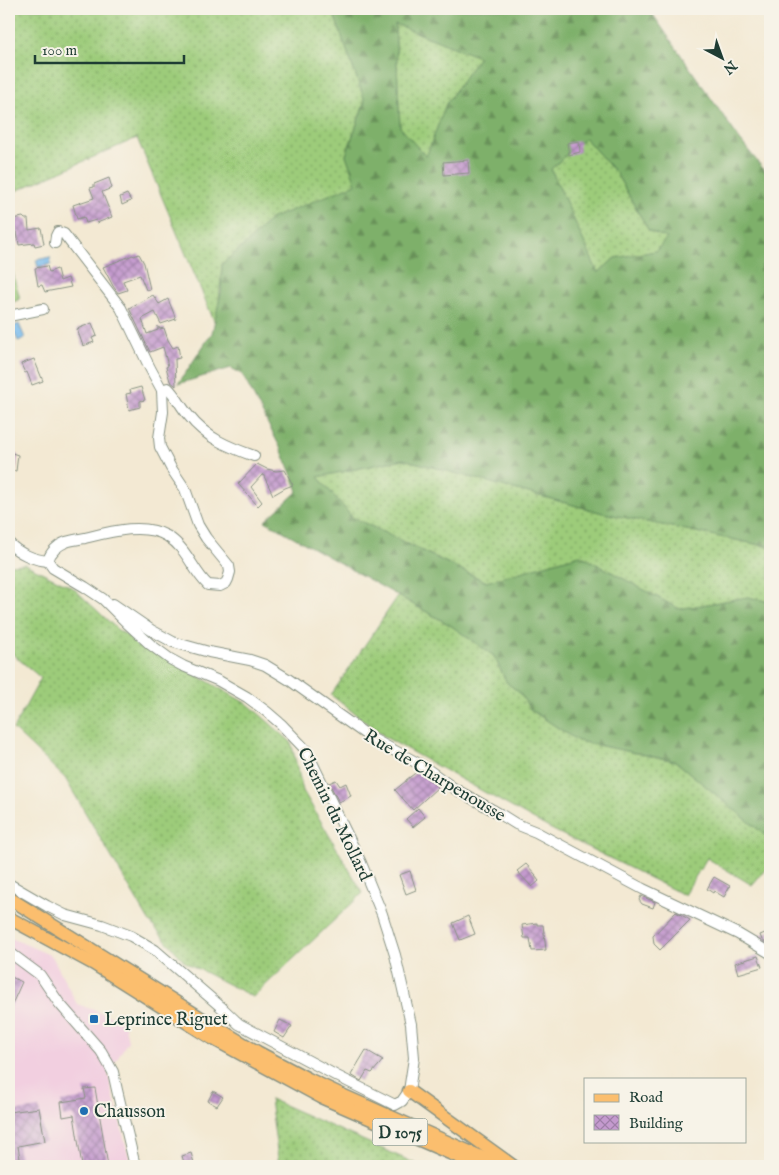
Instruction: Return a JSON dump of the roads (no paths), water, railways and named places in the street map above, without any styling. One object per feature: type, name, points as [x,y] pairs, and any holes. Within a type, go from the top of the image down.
[{"type":"main road","name":"D 1075","points":[[9,898],[257,1052],[344,1096],[501,1166]]},
{"type":"main road","name":"D 1075","points":[[9,910],[210,1037],[321,1097],[480,1166]]},
{"type":"main road","name":"D 1075","points":[[9,918],[94,964]]},
{"type":"main road","points":[[409,1091],[513,1166]]},
{"type":"street","points":[[9,543],[22,553],[39,561],[48,561],[52,552],[66,542],[112,531],[143,529],[155,531],[177,544],[189,557],[208,586],[220,586],[226,583],[230,572],[229,566],[198,525],[184,489],[160,447],[159,438],[163,412],[162,390],[121,308],[64,234],[58,232],[55,243]]},
{"type":"street","points":[[9,316],[43,309]]},
{"type":"street","points":[[162,390],[168,388],[196,425],[211,436],[226,446],[254,456]]},
{"type":"street","name":"Chemin du Mollard","points":[[48,561],[53,568],[103,599],[151,645],[183,666],[219,681],[247,697],[281,724],[306,750],[361,863],[385,922],[411,1024],[414,1058],[409,1091]]},
{"type":"street","name":"Rue de Charpenousse","points":[[103,599],[118,606],[151,630],[172,642],[265,665],[288,679],[371,738],[423,766],[455,788],[516,824],[536,832],[643,890],[738,934],[770,953]]},
{"type":"street","points":[[9,884],[65,915],[102,925],[131,936],[155,950],[239,1024],[337,1076],[395,1105],[402,1101],[409,1091]]},
{"type":"street","points":[[9,952],[40,975],[108,1063],[118,1090],[136,1166]]},
{"type":"water","points":[[50,257],[51,264],[38,267],[36,260]]},
{"type":"water","points":[[19,324],[25,338],[18,341],[12,327]]},
{"type":"place","name":"Leprince Riguet","points":[[94,1019]]},
{"type":"place","name":"Chausson","points":[[84,1111]]}]
